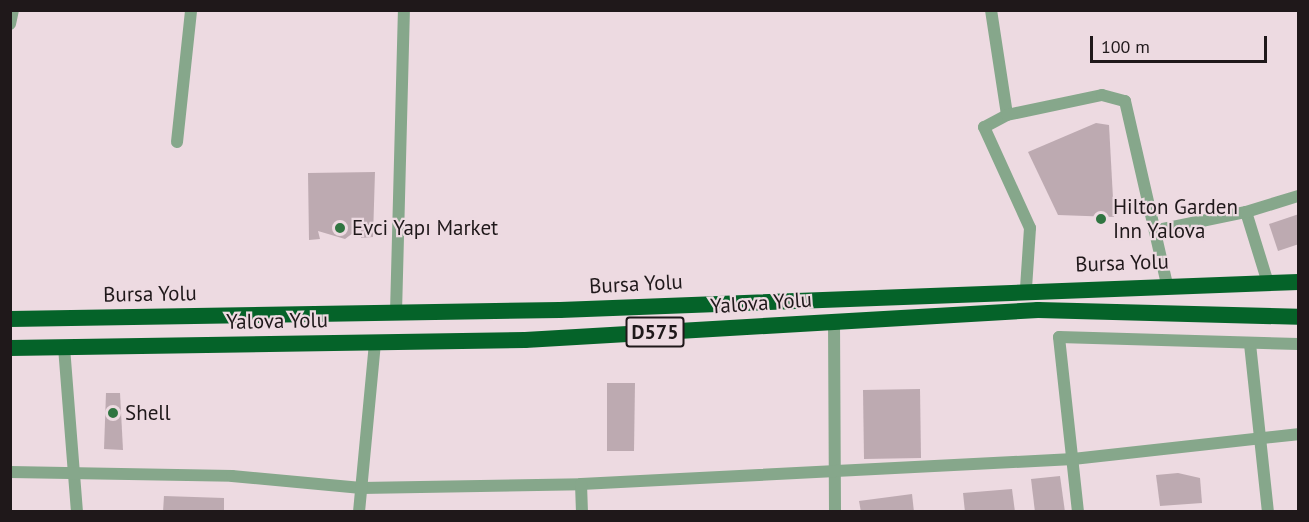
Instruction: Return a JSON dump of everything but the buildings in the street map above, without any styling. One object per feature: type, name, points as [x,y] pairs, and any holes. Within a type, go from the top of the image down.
[{"type":"highway","name":"Bursa Yolu","points":[[10,319],[396,313],[1167,284],[1299,282]]},
{"type":"highway","name":"Yalova Yolu","points":[[10,348],[525,340],[1038,310],[1299,317]]},
{"type":"street","points":[[10,24],[13,10]]},
{"type":"street","points":[[177,142],[191,10]]},
{"type":"street","points":[[396,313],[404,10]]},
{"type":"street","points":[[991,10],[1007,115]]},
{"type":"street","points":[[1026,289],[1030,228],[984,127],[1007,115],[1102,95],[1125,101],[1158,230],[1167,284]]},
{"type":"street","points":[[1158,230],[1246,212],[1299,196]]},
{"type":"street","points":[[1246,212],[1268,283]]},
{"type":"street","points":[[834,321],[835,512]]},
{"type":"street","points":[[1078,512],[1059,337],[1299,344]]},
{"type":"street","points":[[359,512],[361,488],[370,443],[375,342]]},
{"type":"street","points":[[1250,344],[1268,512]]},
{"type":"street","points":[[64,347],[76,512]]},
{"type":"street","points":[[10,472],[232,476],[361,488],[581,484],[836,469],[1073,459],[1299,434]]},
{"type":"street","points":[[581,484],[582,512]]},
{"type":"place","name":"Hilton Garden Inn Yalova","points":[[1101,219]]},
{"type":"place","name":"Evci Yapı Market","points":[[340,228]]},
{"type":"place","name":"Shell","points":[[113,413]]}]
